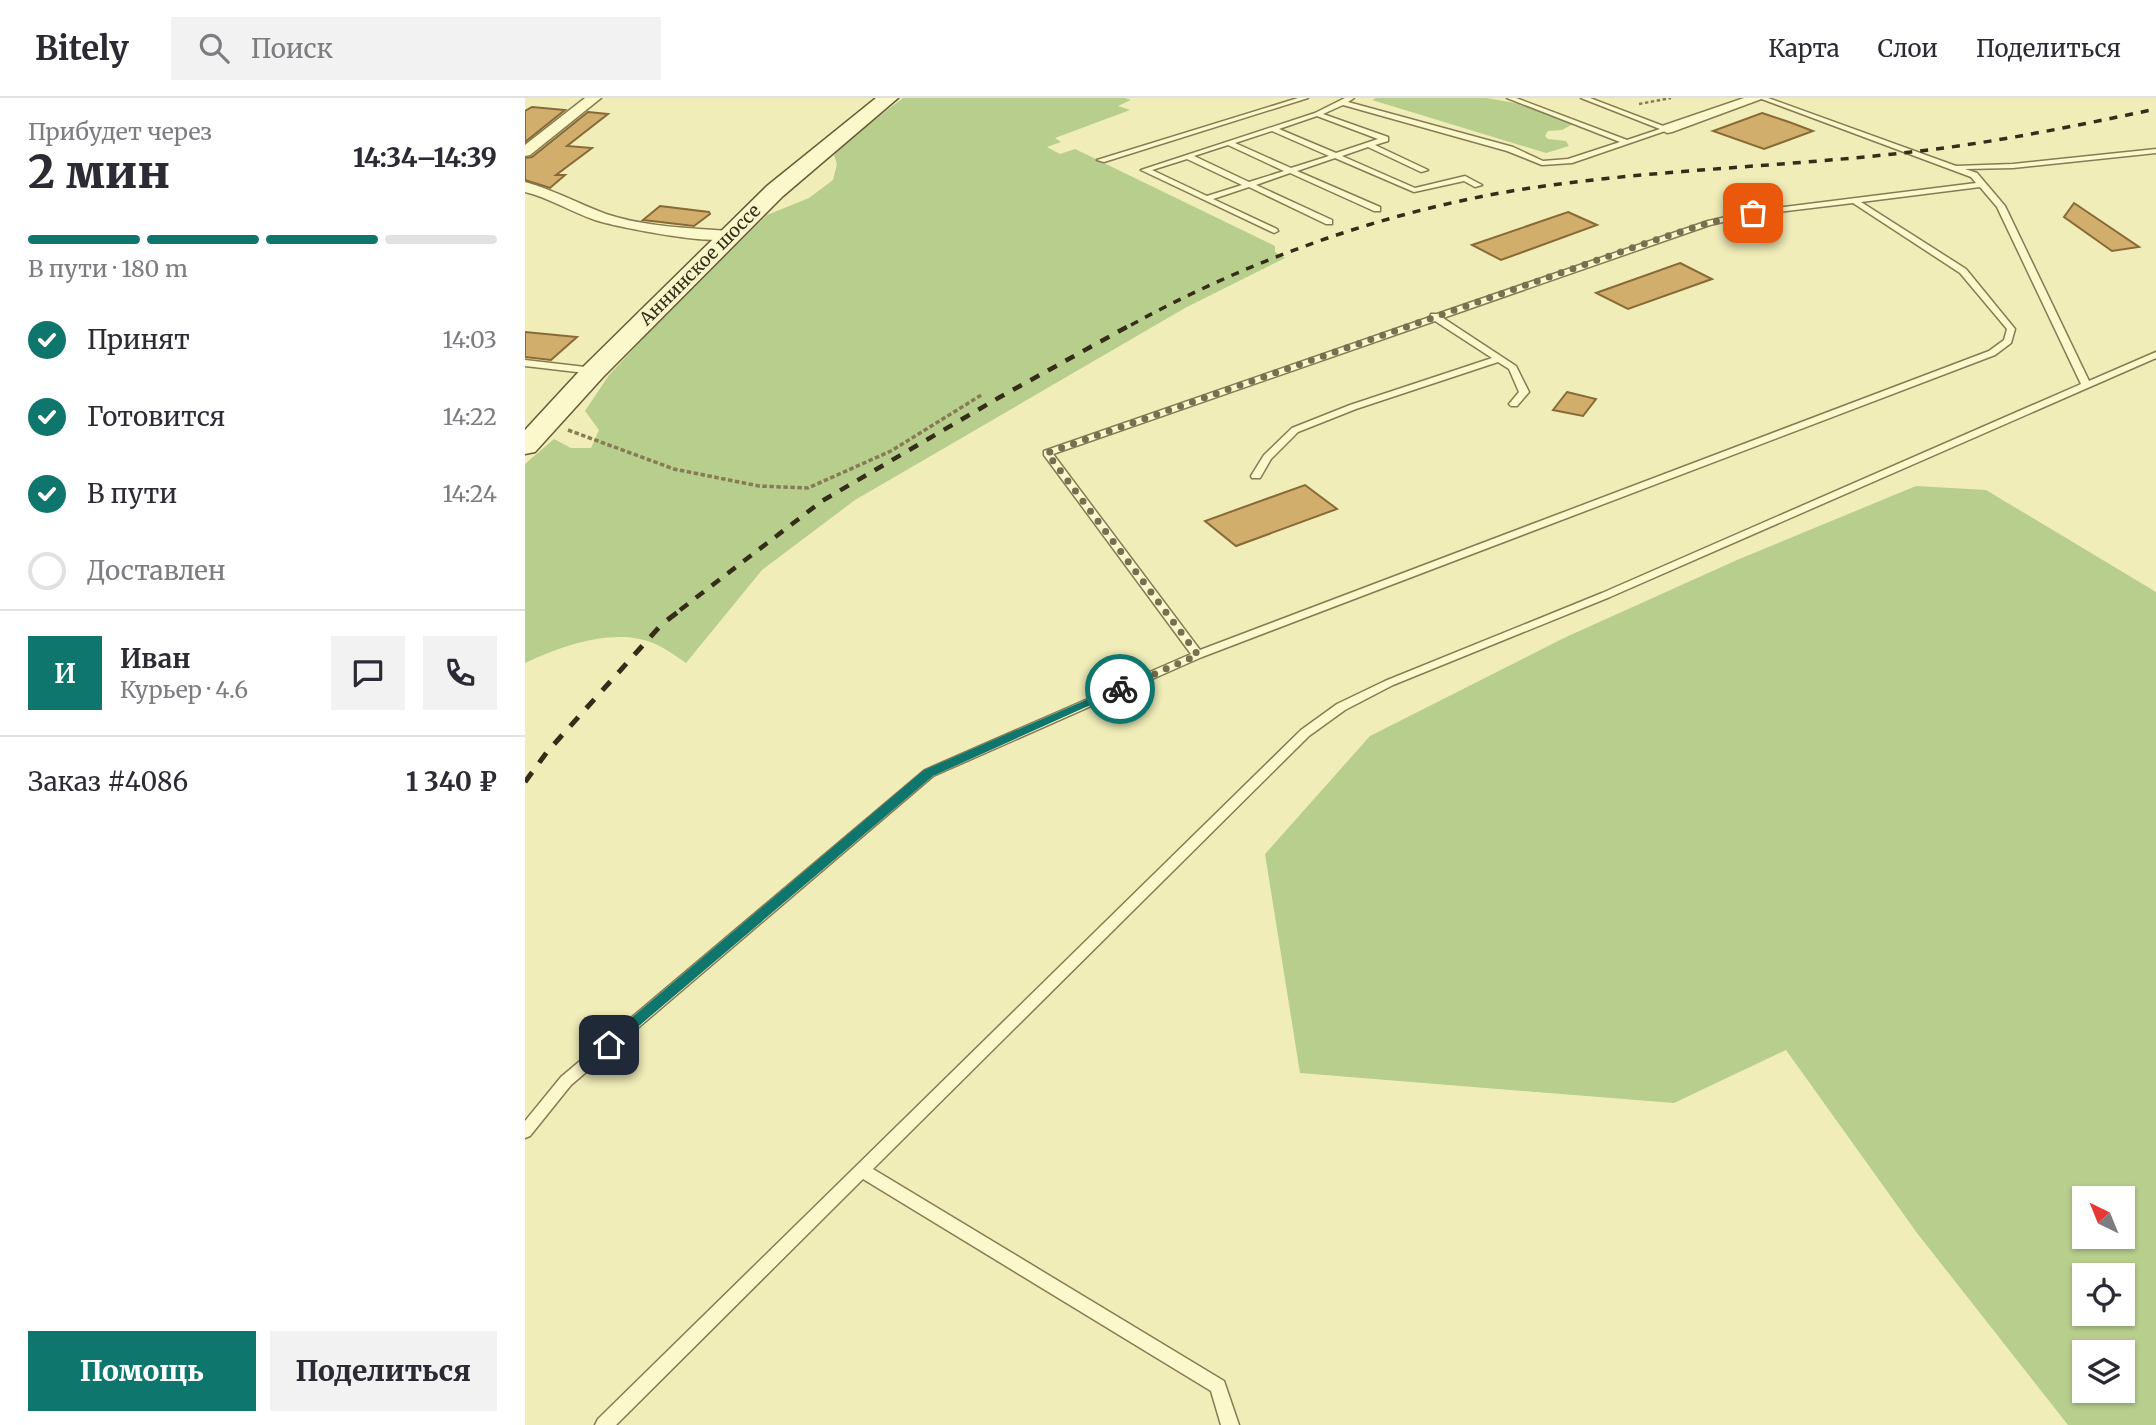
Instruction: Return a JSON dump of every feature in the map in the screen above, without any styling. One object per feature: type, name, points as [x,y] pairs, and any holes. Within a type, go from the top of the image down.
[{"type":"main road","name":"Аннинское шоссе","points":[[525,446],[594,371],[775,191],[888,98]]},
{"type":"street","points":[[525,152],[594,98]]},
{"type":"street","points":[[1667,129],[1757,98]]},
{"type":"street","points":[[525,187],[550,192],[603,217],[677,232],[730,236]]},
{"type":"lane","points":[[1101,160],[1293,99],[1305,98]]},
{"type":"lane","points":[[1510,98],[1626,142]]},
{"type":"lane","points":[[1584,98],[1667,129]]},
{"type":"lane","points":[[1762,98],[1974,175],[2001,206],[2087,384]]},
{"type":"lane","points":[[1274,231],[1145,170],[1274,129],[1348,100],[1510,149],[1542,163],[1569,161],[1667,129]]},
{"type":"lane","points":[[1207,199],[1385,139],[1317,114]]},
{"type":"lane","points":[[1274,129],[1414,190],[1465,178],[1478,185]]},
{"type":"lane","points":[[1228,143],[1377,209]]},
{"type":"lane","points":[[1369,145],[1424,170]]},
{"type":"lane","points":[[1955,167],[2013,166],[2156,151]]},
{"type":"lane","points":[[1187,156],[1329,222]]},
{"type":"lane","points":[[1198,655],[1047,453],[1434,316],[1708,223],[1753,213],[1983,184]]},
{"type":"lane","points":[[525,1132],[566,1081],[929,773],[1198,655],[1979,358],[2008,341],[2011,329],[1963,271],[1853,199]]},
{"type":"lane","points":[[1434,316],[1513,368],[1524,393],[1514,404]]},
{"type":"lane","points":[[604,1425],[1305,733],[1341,706],[1389,683],[1606,595],[2156,355]]},
{"type":"lane","points":[[1256,476],[1267,457],[1295,429],[1499,359]]},
{"type":"lane","points":[[525,363],[594,371]]},
{"type":"lane","points":[[863,1171],[1218,1386],[1230,1425]]},
{"type":"path","points":[[547,424],[674,469],[759,486],[808,488],[891,451],[983,394]]},
{"type":"green space","points":[[903,98],[1131,100],[1118,106],[1130,110],[1055,138],[1061,142],[1047,147],[1060,154],[1075,149],[1275,246],[1275,252],[1285,258],[1185,308],[855,500],[762,570],[686,663],[653,643],[622,637],[571,645],[525,663],[525,464],[554,439],[571,448],[591,448],[599,430],[585,411],[609,375],[667,313],[767,215],[809,198],[833,180],[837,164],[834,155],[841,145]]},
{"type":"green space","points":[[1487,98],[1520,104],[1573,124],[1562,130],[1548,131],[1545,136],[1548,139],[1566,141],[1569,146],[1546,153],[1372,100]]},
{"type":"green space","points":[[1916,486],[1986,490],[2156,592],[2156,1425],[2068,1425],[1917,1233],[1786,1050],[1674,1103],[1300,1073],[1265,854],[1370,736],[1566,637],[1737,560]]},
{"type":"building","points":[[532,107],[565,110],[525,142],[525,111]]},
{"type":"building","points":[[588,112],[608,114],[567,146],[592,148],[556,175],[565,175],[550,188],[525,180],[525,158],[532,157]]},
{"type":"building","points":[[1762,113],[1813,131],[1764,149],[1713,131]]},
{"type":"building","points":[[2074,203],[2139,247],[2112,251],[2064,217]]},
{"type":"building","points":[[660,206],[710,214],[694,226],[643,220]]},
{"type":"building","points":[[1568,212],[1597,225],[1501,260],[1472,245]]},
{"type":"building","points":[[1680,263],[1712,279],[1628,309],[1596,293]]},
{"type":"building","points":[[525,332],[577,337],[551,360],[525,357]]},
{"type":"building","points":[[1567,392],[1596,399],[1583,416],[1553,410]]},
{"type":"building","points":[[1305,485],[1337,509],[1236,546],[1205,521]]},
{"type":"railway","points":[[1131,325],[1180,299],[1282,255],[1389,219],[1443,205],[1552,185],[1866,157],[1972,144],[2156,109]]},
{"type":"railway","points":[[680,610],[822,501],[1000,397],[1134,323]]},
{"type":"railway","points":[[525,782],[547,752],[662,624],[683,608]]},
{"type":"way so far","points":[[1120,689],[1198,655],[1047,453],[1649,242],[1708,223],[1753,213]]},
{"type":"route","points":[[609,1045],[929,773],[1120,689]]}]
